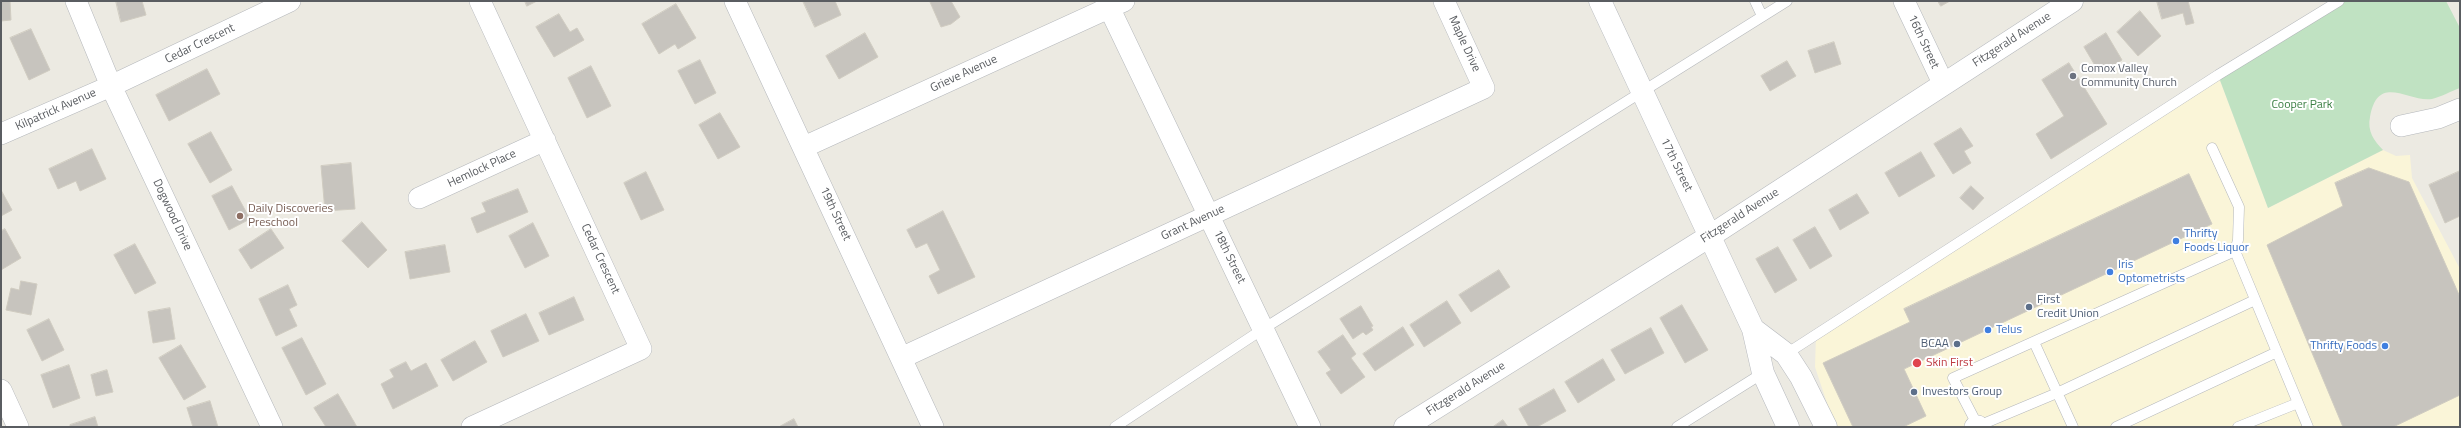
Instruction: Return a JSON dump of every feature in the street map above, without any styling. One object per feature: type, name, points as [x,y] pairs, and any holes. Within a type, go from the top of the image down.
[{"type":"street","name":"Dogwood Drive","points":[[76,1],[111,86],[272,427]]},
{"type":"street","name":"Cedar Crescent","points":[[111,86],[290,1]]},
{"type":"street","name":"Cedar Crescent","points":[[472,427],[641,349],[480,1]]},
{"type":"street","name":"19th Street","points":[[735,1],[933,427]]},
{"type":"street","name":"Maple Drive","points":[[1444,1],[1484,88]]},
{"type":"street","name":"17th Street","points":[[1600,1],[1642,94],[1753,329],[1764,373],[1788,427]]},
{"type":"street","name":"16th Street","points":[[1904,1],[1943,83]]},
{"type":"street","name":"Fitzgerald Avenue","points":[[1405,427],[1710,236],[1943,83],[2072,1]]},
{"type":"street","name":"Grieve Avenue","points":[[804,147],[1113,3]]},
{"type":"street","name":"18th Street","points":[[1113,3],[1209,216],[1310,427]]},
{"type":"street","name":"Kilpatrick Avenue","points":[[1,134],[111,86]]},
{"type":"street","name":"Grant Avenue","points":[[901,358],[1484,88]]},
{"type":"street","points":[[2401,126],[2438,118],[2460,109]]},
{"type":"street","name":"Hemlock Place","points":[[419,198],[545,140]]},
{"type":"street","name":"17th Street","points":[[1753,329],[1786,354],[1801,377],[1826,427]]},
{"type":"street","points":[[1,390],[18,427]]},
{"type":"lane","points":[[1755,1],[1762,16]]},
{"type":"lane","points":[[1115,427],[1264,330],[1642,94],[1787,1]]},
{"type":"lane","points":[[1786,354],[2218,75],[2339,1]]},
{"type":"lane","points":[[2212,148],[2239,207],[2238,240],[2235,251],[2308,427]]},
{"type":"lane","points":[[2235,251],[1953,378],[1977,426],[2057,393],[2255,300]]},
{"type":"lane","points":[[2034,342],[2073,427]]},
{"type":"lane","points":[[2116,427],[2277,352]]},
{"type":"lane","points":[[1677,427],[1764,373]]},
{"type":"lane","points":[[2242,426],[2298,403]]},
{"type":"shaded area","points":[[2218,75],[2268,208],[2383,150],[2396,156],[2410,155],[2412,178],[2460,269],[2460,427],[1835,427],[1815,367],[1816,335]]},
{"type":"green space","name":"Cooper Park","points":[[2346,1],[2446,1],[2460,28],[2460,88],[2432,99],[2423,99],[2395,93],[2387,93],[2380,96],[2374,103],[2369,122],[2370,131],[2374,139],[2383,150],[2268,208],[2218,75]]},
{"type":"building","points":[[1,1],[10,1],[11,20],[1,21]]},
{"type":"building","points":[[116,1],[142,1],[146,15],[121,22]]},
{"type":"building","points":[[525,1],[537,1],[527,6]]},
{"type":"building","points":[[803,1],[835,1],[841,15],[815,27]]},
{"type":"building","points":[[951,1],[960,17],[951,24],[941,27],[930,2]]},
{"type":"building","points":[[1938,1],[1950,1],[1941,6]]},
{"type":"building","points":[[2157,1],[2188,1],[2194,23],[2186,25],[2183,13],[2162,19]]},
{"type":"building","points":[[676,4],[696,38],[678,49],[675,44],[659,54],[642,24]]},
{"type":"building","points":[[2140,11],[2161,36],[2138,56],[2117,32]]},
{"type":"building","points":[[559,14],[570,32],[577,28],[584,40],[554,57],[536,27]]},
{"type":"building","points":[[31,29],[50,70],[29,80],[10,38]]},
{"type":"building","points":[[865,33],[878,57],[839,79],[826,56]]},
{"type":"building","points":[[2106,33],[2122,60],[2100,74],[2084,47]]},
{"type":"building","points":[[1834,42],[1841,64],[1815,73],[1808,51]]},
{"type":"building","points":[[700,60],[716,93],[695,104],[678,71]]},
{"type":"building","points":[[1787,61],[1796,76],[1770,91],[1761,76]]},
{"type":"building","points":[[2069,63],[2107,124],[2051,159],[2036,134],[2064,116],[2042,80]]},
{"type":"building","points":[[591,66],[611,106],[587,118],[568,78]]},
{"type":"building","points":[[207,69],[220,94],[169,121],[156,95]]},
{"type":"building","points":[[720,113],[740,147],[718,159],[699,125]]},
{"type":"building","points":[[1961,128],[1973,146],[1964,151],[1971,163],[1953,174],[1934,144]]},
{"type":"building","points":[[211,132],[232,170],[210,183],[188,144]]},
{"type":"building","points":[[92,149],[106,179],[80,191],[76,181],[58,189],[49,169]]},
{"type":"building","points":[[1921,152],[1935,176],[1899,197],[1885,173]]},
{"type":"building","points":[[351,163],[355,209],[325,211],[321,166]]},
{"type":"building","name":"Thrifty Foods","points":[[2369,168],[2409,182],[2460,297],[2460,395],[2393,427],[2343,427],[2267,245],[2343,206],[2335,183]]},
{"type":"building","points":[[2460,171],[2460,216],[2445,223],[2429,185]]},
{"type":"building","points":[[646,172],[664,210],[641,220],[624,183]]},
{"type":"building","points":[[2189,174],[2212,224],[1904,369],[1926,416],[1903,427],[1853,427],[1823,363],[1910,322],[1904,309]]},
{"type":"building","points":[[232,186],[250,219],[229,230],[212,196]]},
{"type":"building","points":[[1971,186],[1984,198],[1973,210],[1960,198]]},
{"type":"building","points":[[518,189],[528,212],[477,233],[471,218],[486,212],[482,203]]},
{"type":"building","points":[[1,190],[12,210],[1,216]]},
{"type":"building","points":[[1857,194],[1869,213],[1840,230],[1829,210]]},
{"type":"building","points":[[943,211],[975,277],[938,294],[929,276],[940,270],[927,243],[916,248],[907,230]]},
{"type":"building","points":[[362,222],[387,250],[368,268],[342,241]]},
{"type":"building","points":[[533,223],[549,256],[525,268],[509,236]]},
{"type":"building","points":[[1815,227],[1832,256],[1810,269],[1793,240]]},
{"type":"building","points":[[5,229],[21,258],[1,270],[1,231]]},
{"type":"building","points":[[271,229],[284,248],[251,269],[239,250]]},
{"type":"building","points":[[135,244],[156,283],[135,294],[114,255]]},
{"type":"building","points":[[445,245],[450,272],[410,279],[405,252]]},
{"type":"building","points":[[1778,247],[1797,280],[1775,293],[1756,259]]},
{"type":"building","points":[[1499,270],[1510,287],[1471,312],[1459,295]]},
{"type":"building","points":[[21,281],[37,284],[31,315],[6,310],[11,288],[19,290]]},
{"type":"building","points":[[288,285],[297,305],[289,309],[297,326],[276,336],[259,299]]},
{"type":"building","points":[[574,297],[584,320],[549,335],[539,313]]},
{"type":"building","points":[[1447,301],[1461,323],[1424,347],[1410,325]]},
{"type":"building","points":[[1682,305],[1708,350],[1685,363],[1660,318]]},
{"type":"building","points":[[1361,306],[1373,326],[1371,327],[1373,330],[1366,335],[1363,332],[1353,339],[1340,319]]},
{"type":"building","points":[[170,308],[175,339],[153,343],[148,312]]},
{"type":"building","points":[[526,314],[539,341],[503,357],[491,331]]},
{"type":"building","points":[[49,319],[64,350],[42,361],[27,330]]},
{"type":"building","points":[[1403,327],[1414,345],[1375,371],[1363,354]]},
{"type":"building","points":[[1651,328],[1664,353],[1625,374],[1611,350]]},
{"type":"building","points":[[1343,335],[1356,354],[1351,358],[1365,377],[1341,394],[1326,373],[1331,370],[1318,352]]},
{"type":"building","points":[[302,338],[326,384],[306,395],[282,348]]},
{"type":"building","points":[[475,341],[487,362],[453,381],[441,360]]},
{"type":"building","points":[[181,345],[206,387],[184,400],[159,358]]},
{"type":"building","points":[[1603,359],[1615,380],[1578,403],[1565,382]]},
{"type":"building","points":[[406,362],[411,371],[426,363],[438,386],[393,409],[381,384],[394,377],[390,370]]},
{"type":"building","points":[[69,365],[80,398],[53,408],[41,375]]},
{"type":"building","points":[[107,370],[113,392],[96,396],[91,375]]},
{"type":"building","points":[[1554,389],[1566,411],[1537,427],[1529,427],[1519,409]]},
{"type":"building","points":[[338,394],[357,427],[326,427],[314,408]]},
{"type":"building","points":[[210,401],[218,427],[193,427],[187,408]]},
{"type":"building","points":[[95,417],[98,427],[70,427],[70,425]]},
{"type":"building","points":[[794,419],[798,427],[779,427]]},
{"type":"building","points":[[1503,420],[1508,427],[1493,427]]},
{"type":"place","name":"Comox Valley Community Church","points":[[2073,76]]},
{"type":"place","name":"Daily Discoveries Preschool","points":[[240,216]]},
{"type":"place","name":"Thrifty Foods Liquor","points":[[2176,241]]},
{"type":"place","name":"Iris Optometrists","points":[[2110,272]]},
{"type":"place","name":"First Credit Union","points":[[2029,307]]},
{"type":"place","name":"Telus","points":[[1988,330]]},
{"type":"place","name":"BCAA","points":[[1957,344]]},
{"type":"place","name":"Thrifty Foods","points":[[2385,346]]},
{"type":"place","name":"Skin First","points":[[1917,363]]},
{"type":"place","name":"Investors Group","points":[[1914,392]]}]
